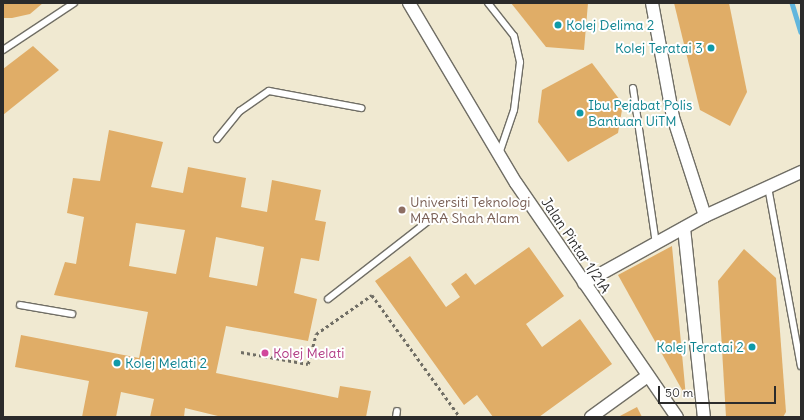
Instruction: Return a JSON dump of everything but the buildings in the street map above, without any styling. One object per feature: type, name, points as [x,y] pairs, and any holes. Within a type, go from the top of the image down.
[{"type":"street","name":"Jalan Pintar 1/21A","points":[[409,3],[499,155],[646,377],[677,417]]},
{"type":"street","points":[[652,3],[673,117],[705,216]]},
{"type":"street","points":[[584,283],[705,216],[801,172]]},
{"type":"street","points":[[684,228],[704,417]]},
{"type":"street","points":[[591,417],[646,377]]},
{"type":"lane","points":[[3,50],[74,3]]},
{"type":"lane","points":[[488,3],[514,36],[520,62],[514,110],[499,155]]},
{"type":"lane","points":[[633,88],[656,243]]},
{"type":"lane","points":[[217,139],[240,111],[269,91],[361,108]]},
{"type":"lane","points":[[768,187],[801,366]]},
{"type":"lane","points":[[328,300],[428,222]]},
{"type":"lane","points":[[20,305],[72,314]]},
{"type":"path","points":[[241,352],[308,364],[316,334],[372,295],[460,417]]},
{"type":"waterway","points":[[792,3],[801,32]]},
{"type":"place","name":"Kolej Delima 2","points":[[558,25]]},
{"type":"place","name":"Kolej Teratai 3","points":[[711,48]]},
{"type":"place","name":"Ibu Pejabat Polis Bantuan UiTM","points":[[580,113]]},
{"type":"place","name":"Universiti Teknologi MARA Shah Alam","points":[[402,210]]},
{"type":"place","name":"Kolej Teratai 2","points":[[752,347]]},
{"type":"place","name":"Kolej Melati","points":[[265,353]]},
{"type":"place","name":"Kolej Melati 2","points":[[117,363]]}]
